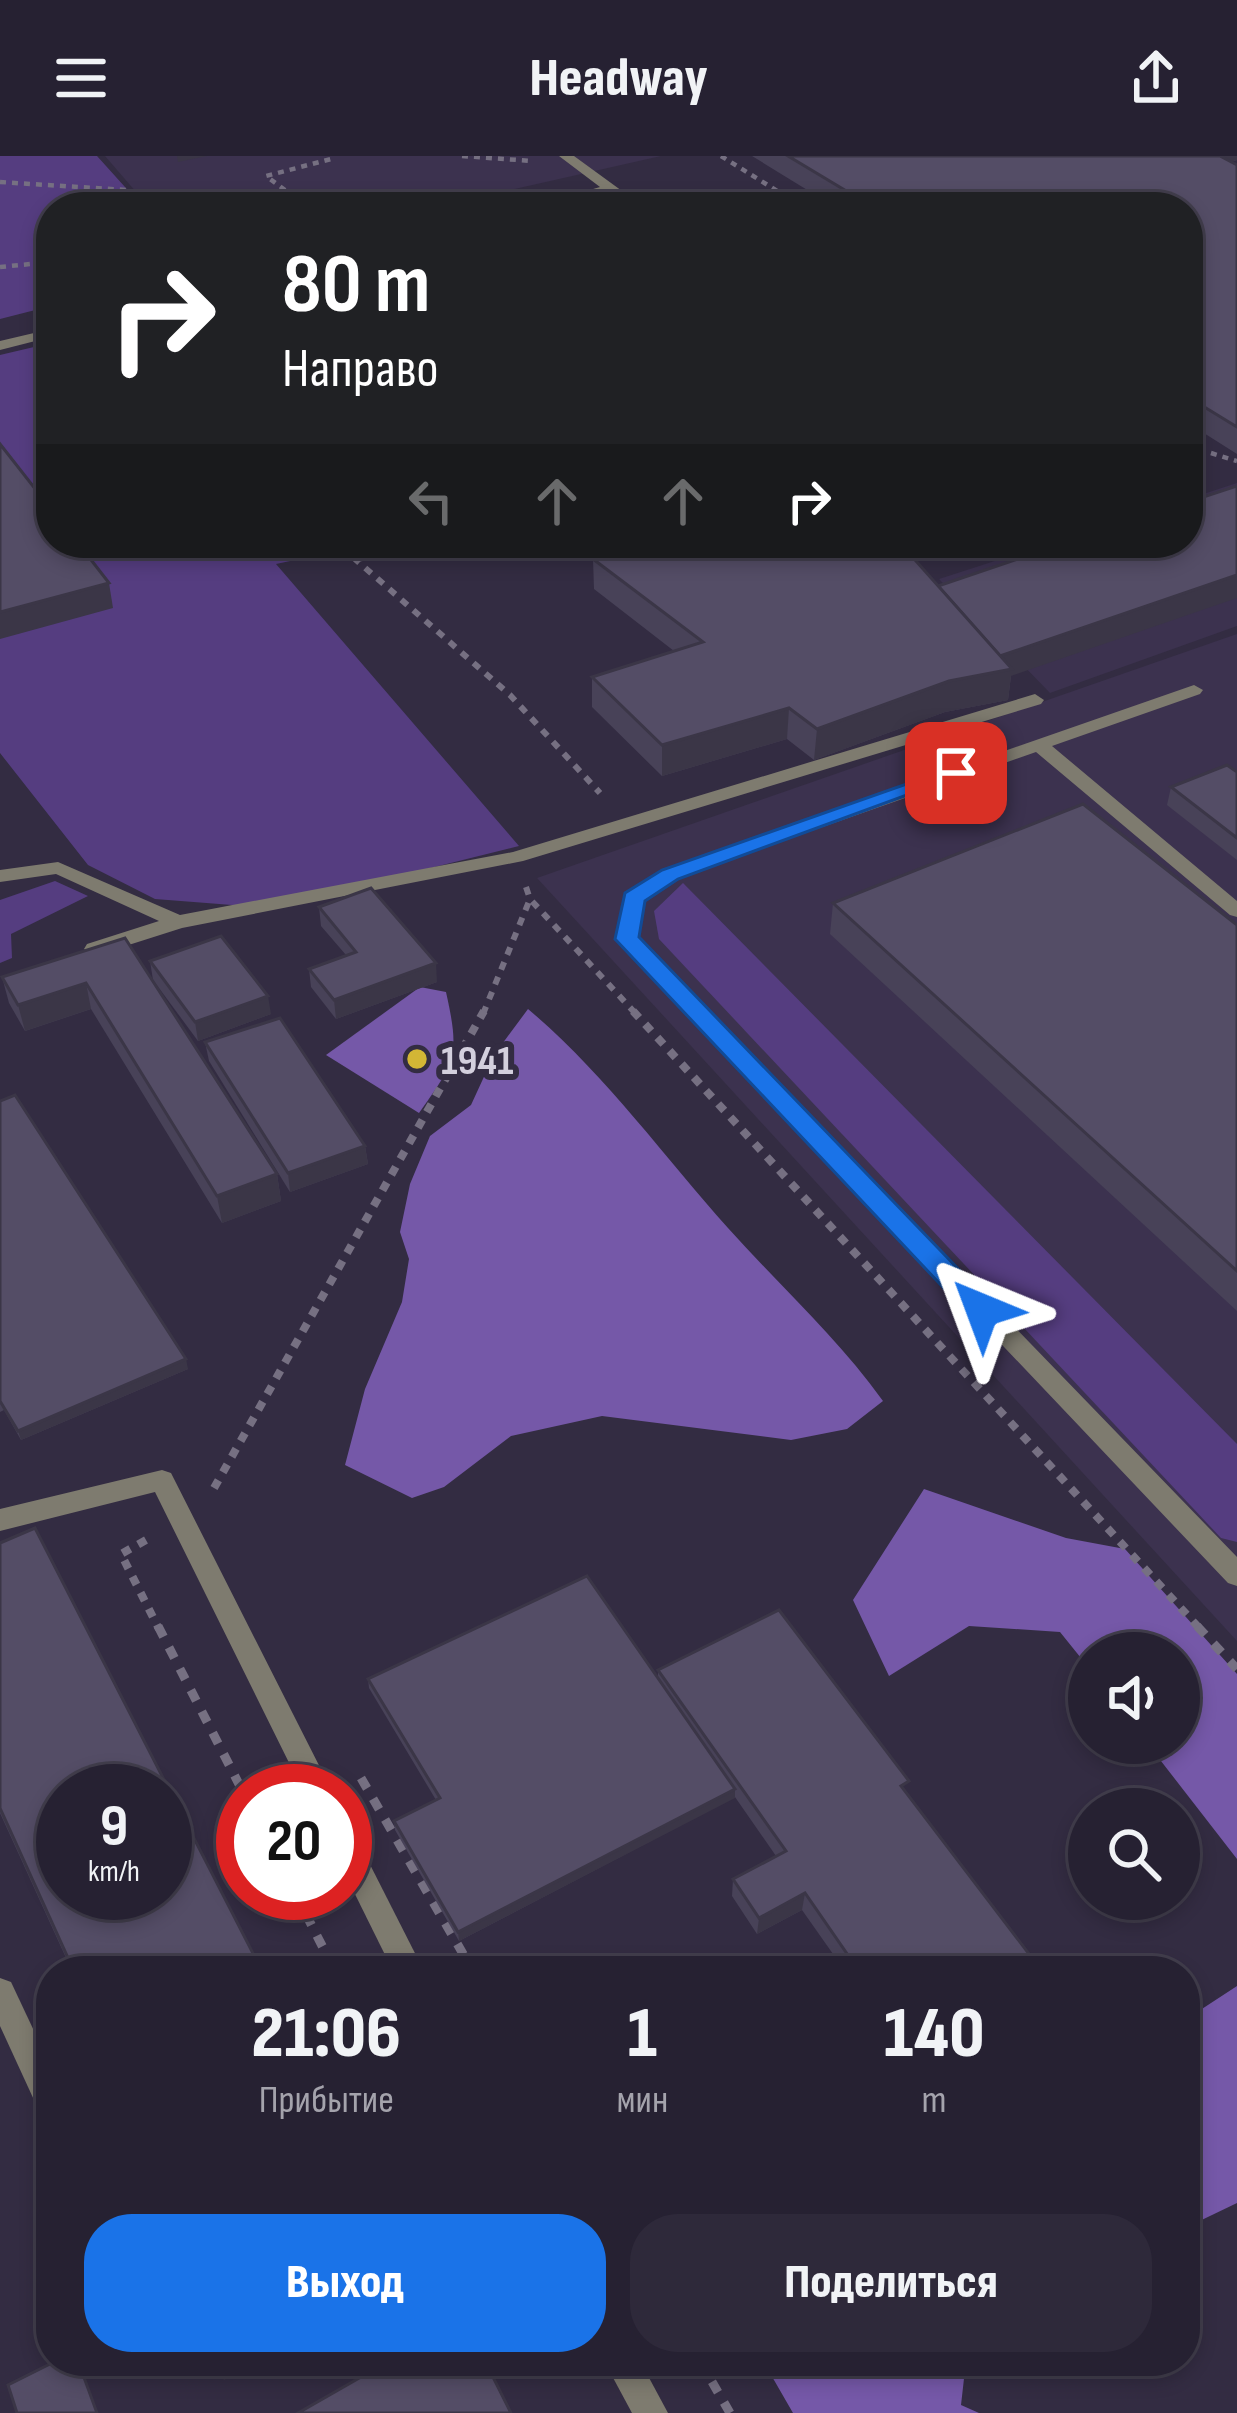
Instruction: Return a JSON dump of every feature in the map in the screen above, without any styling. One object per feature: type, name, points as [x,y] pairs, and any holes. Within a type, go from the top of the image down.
[{"type":"lane","points":[[571,160],[616,192]]},
{"type":"lane","points":[[595,192],[610,188]]},
{"type":"lane","points":[[0,346],[36,337]]},
{"type":"lane","points":[[1194,690],[670,874],[634,898],[627,939],[1237,1575]]},
{"type":"lane","points":[[67,958],[178,922],[516,857],[1035,700]]},
{"type":"lane","points":[[1038,744],[1237,911]]},
{"type":"lane","points":[[0,876],[58,868],[178,922]]},
{"type":"lane","points":[[0,1520],[162,1480],[304,1764]]},
{"type":"lane","points":[[372,1901],[398,1956]]},
{"type":"lane","points":[[0,1992],[36,2070]]},
{"type":"lane","points":[[630,2376],[651,2413]]},
{"type":"path","points":[[285,190],[266,176],[332,159],[328,156]]},
{"type":"path","points":[[462,156],[571,160]]},
{"type":"path","points":[[721,156],[778,192]]},
{"type":"path","points":[[0,182],[128,190]]},
{"type":"path","points":[[0,267],[36,263]]},
{"type":"path","points":[[1203,451],[1237,461]]},
{"type":"path","points":[[355,559],[374,558]]},
{"type":"path","points":[[355,559],[510,695],[625,821]]},
{"type":"path","points":[[516,857],[530,899],[1237,1669]]},
{"type":"path","points":[[229,1764],[121,1553],[203,1508],[334,1269],[472,1039],[530,899]]},
{"type":"path","points":[[309,1920],[327,1956]]},
{"type":"path","points":[[709,2376],[730,2413]]},
{"type":"shaded area","points":[[0,156],[97,156],[129,192],[36,192],[36,310],[0,319]]},
{"type":"shaded area","points":[[105,156],[661,156],[501,192],[136,192]]},
{"type":"shaded area","points":[[36,347],[36,558],[304,558],[276,564],[519,846],[342,890],[245,906],[155,899],[88,865],[0,753],[0,355]]},
{"type":"shaded area","points":[[1237,483],[1237,626],[1050,693],[939,579],[1004,558],[1203,558],[1203,494]]},
{"type":"shaded area","points":[[1237,634],[1237,1641],[537,878]]},
{"type":"shaded area","points":[[55,881],[88,896],[11,934],[12,958],[0,963],[0,900]]},
{"type":"shaded area","points":[[683,883],[1237,1444],[1237,1542],[1221,1538],[659,939],[654,911]]},
{"type":"shaded area","points":[[420,987],[446,992],[453,1044],[441,1081],[419,1113],[326,1055]]},
{"type":"shaded area","points":[[528,1009],[607,1087],[883,1401],[847,1429],[791,1440],[602,1416],[511,1436],[444,1487],[412,1498],[345,1465],[365,1389],[402,1302],[409,1259],[400,1232],[410,1184],[430,1136],[471,1105],[494,1055]]},
{"type":"shaded area","points":[[924,1489],[1066,1538],[1125,1549],[1199,1632],[1068,1632],[1068,1642],[1060,1632],[969,1626],[889,1676],[853,1600]]},
{"type":"shaded area","points":[[1200,1633],[1237,1674],[1237,1859],[1200,1811],[1200,1788],[1182,1788],[1163,1764],[1200,1764]]},
{"type":"shaded area","points":[[1237,1986],[1237,2203],[1200,2221],[1200,2010]]},
{"type":"shaded area","points":[[772,2376],[964,2376],[961,2405],[979,2413],[793,2413]]},
{"type":"building","points":[[788,156],[1220,156],[1237,165],[1237,427],[1203,406],[1203,192],[848,192]]},
{"type":"building","points":[[0,444],[36,490],[36,558],[90,558],[109,583],[0,612]]},
{"type":"building","points":[[1237,486],[1237,575],[1000,656],[938,586],[1021,558],[1203,558],[1203,497]]},
{"type":"building","points":[[913,558],[1012,669],[949,681],[817,729],[789,708],[662,745],[592,677],[703,642],[593,559]]},
{"type":"building","points":[[1227,765],[1237,772],[1237,838],[1171,787]]},
{"type":"building","points":[[1083,804],[1237,925],[1237,1271],[833,903]]},
{"type":"building","points":[[371,888],[436,963],[334,1000],[309,969],[356,952],[319,907]]},
{"type":"building","points":[[221,936],[268,996],[195,1022],[150,961]]},
{"type":"building","points":[[125,938],[277,1174],[217,1196],[86,983],[18,1005],[2,977]]},
{"type":"building","points":[[280,1018],[365,1146],[288,1173],[205,1042]]},
{"type":"building","points":[[15,1095],[186,1359],[18,1431],[0,1401],[0,1101]]},
{"type":"building","points":[[35,1528],[156,1764],[36,1764],[36,1887],[0,1808],[0,1543]]},
{"type":"building","points":[[587,1576],[735,1789],[458,1932],[394,1821],[440,1798],[368,1679]]},
{"type":"building","points":[[779,1610],[909,1781],[901,1786],[1031,1956],[849,1956],[805,1893],[759,1918],[733,1879],[786,1851],[658,1670]]},
{"type":"building","points":[[192,1834],[216,1881],[216,1920],[236,1920],[254,1956],[67,1956],[51,1920],[192,1920]]},
{"type":"building","points":[[36,2371],[36,2376],[83,2376],[97,2413],[17,2413],[8,2385]]},
{"type":"building","points":[[363,2376],[492,2376],[511,2413],[298,2413]]},
{"type":"place","name":"1941","points":[[417,1059]]},
{"type":"route","points":[[956,773],[670,874],[634,898],[627,939],[982,1310]]}]
